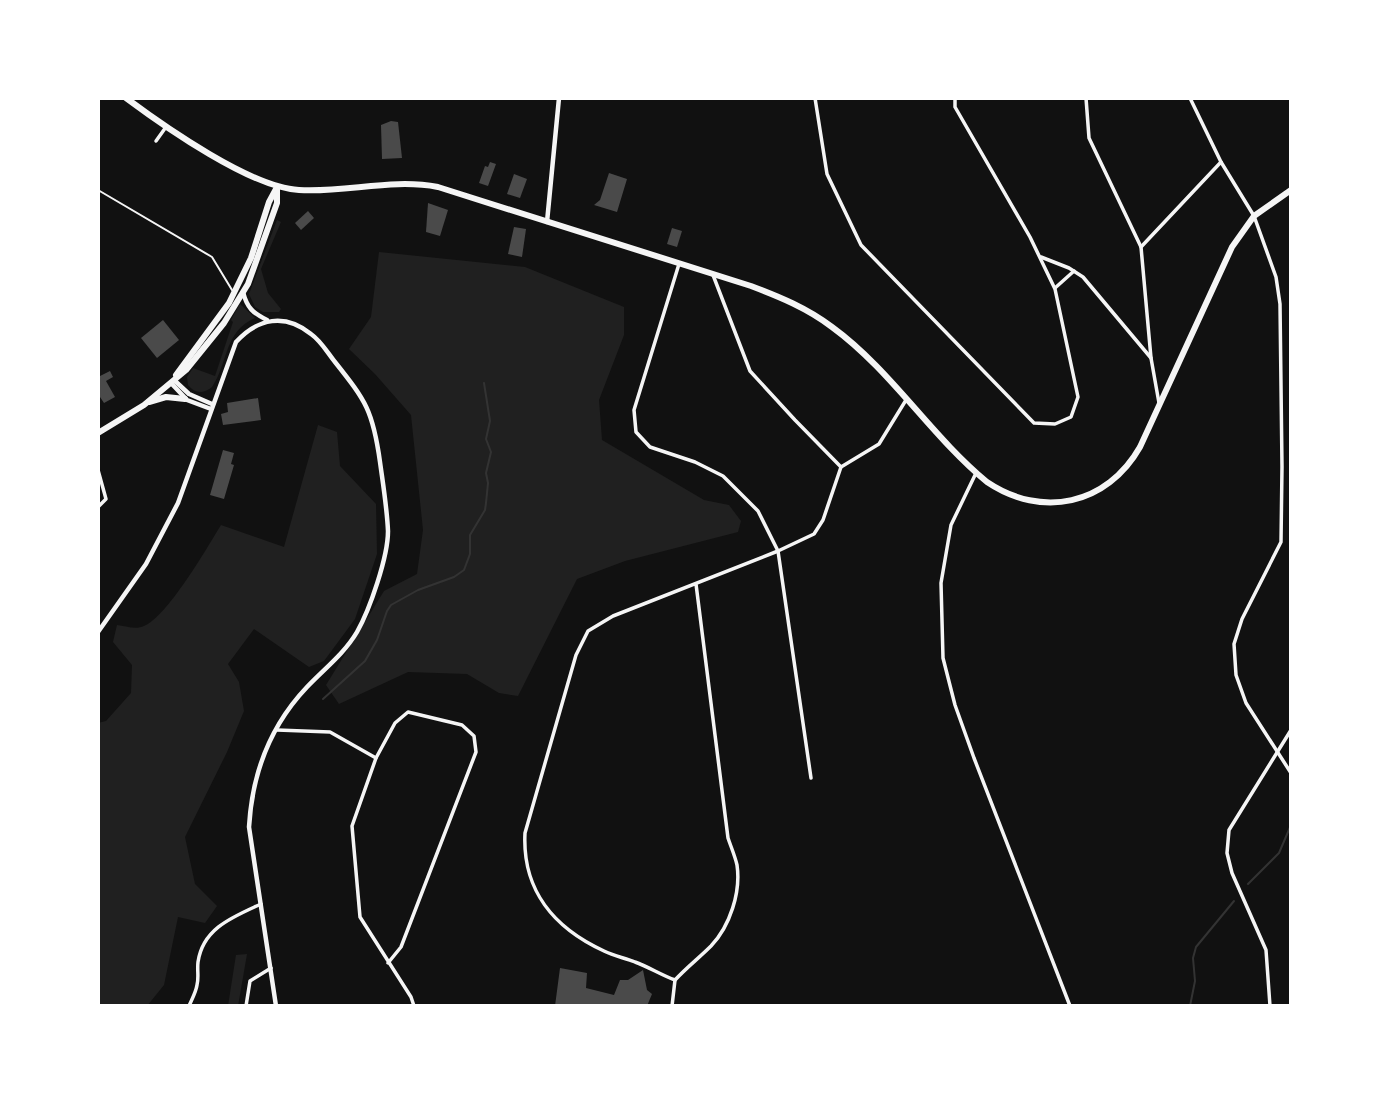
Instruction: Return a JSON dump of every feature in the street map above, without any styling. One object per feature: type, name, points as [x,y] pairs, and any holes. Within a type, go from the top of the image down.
[{"type":"main road","points":[[126,98],[166,127],[223,161],[277,187],[299,191],[393,183],[421,184],[445,189],[773,294],[818,317],[858,348],[976,473],[998,489],[1020,498],[1049,503],[1078,498],[1102,488],[1128,466],[1140,447],[1232,247],[1254,216],[1291,190]]},
{"type":"main road","points":[[98,433],[144,405],[186,370],[205,349],[243,292],[277,204],[277,187]]},
{"type":"main road","points":[[172,381],[219,320],[234,293],[251,258],[269,202],[277,187]]},
{"type":"main road","points":[[144,405],[166,397],[185,399]]},
{"type":"street","points":[[547,222],[559,98]]},
{"type":"street","points":[[815,98],[827,174],[861,245],[1034,424],[1055,424],[1071,417],[1078,397],[1055,288],[1030,237],[956,107],[955,98]]},
{"type":"street","points":[[1086,98],[1089,138],[1141,247],[1159,405]]},
{"type":"street","points":[[1190,98],[1221,162],[1254,216],[1276,277],[1280,304],[1283,467],[1281,542],[1242,620],[1234,644],[1236,675],[1246,703],[1291,773]]},
{"type":"street","points":[[156,141],[166,127]]},
{"type":"street","points":[[1141,247],[1221,162]]},
{"type":"street","points":[[1039,256],[1074,271],[1096,290],[1152,358]]},
{"type":"street","points":[[679,264],[635,410],[636,432],[650,447],[695,462],[723,476],[758,511],[778,551],[811,778]]},
{"type":"street","points":[[1055,288],[1074,271]]},
{"type":"street","points":[[713,275],[750,371],[794,421],[841,467]]},
{"type":"street","points":[[243,292],[252,312],[268,321]]},
{"type":"street","points":[[98,632],[146,564],[178,503],[236,342],[248,328],[268,321],[283,321],[302,326],[317,338],[361,395],[373,420],[388,532],[383,561],[358,631],[338,657],[306,689],[276,730],[264,754],[251,799],[249,827],[276,1006]]},
{"type":"street","points":[[172,381],[212,406]]},
{"type":"street","points":[[172,381],[185,399],[212,406]]},
{"type":"street","points":[[675,980],[606,952],[575,936],[554,918],[540,900],[529,874],[524,853],[525,833],[576,655],[588,631],[613,616],[778,551],[814,534],[823,520],[841,467],[879,444],[907,399]]},
{"type":"street","points":[[98,470],[106,499],[98,506]]},
{"type":"street","points":[[976,473],[951,525],[941,583],[943,658],[955,705],[974,758],[1070,1006]]},
{"type":"street","points":[[672,1006],[675,980],[693,960],[712,945],[725,925],[736,897],[737,865],[728,838],[696,584]]},
{"type":"street","points":[[388,963],[401,947],[476,752],[474,736],[462,725],[408,712],[395,723],[376,758],[352,825],[360,918],[388,963],[411,997],[414,1006]]},
{"type":"street","points":[[276,730],[330,732],[376,758]]},
{"type":"street","points":[[1270,1006],[1266,950],[1232,873],[1227,853],[1229,830],[1291,730]]},
{"type":"street","points":[[189,1006],[197,985],[202,947],[212,932],[224,922],[261,904]]},
{"type":"street","points":[[246,1006],[250,981],[271,968]]},
{"type":"lane","points":[[98,190],[212,257],[234,293]]},
{"type":"shaded area","points":[[277,220],[281,222],[261,269],[268,293],[281,309],[279,312],[263,312],[255,307],[249,294]]},
{"type":"shaded area","points":[[379,252],[525,267],[624,307],[624,335],[599,400],[602,440],[704,500],[729,505],[741,521],[738,532],[625,561],[577,579],[518,696],[499,693],[467,674],[408,672],[339,704],[326,685],[384,591],[417,574],[423,530],[411,415],[349,349],[371,317]]},
{"type":"shaded area","points":[[240,304],[255,318],[237,331],[232,339],[212,387],[202,392],[193,390],[188,385],[187,377],[193,368],[215,376],[233,322],[231,320]]},
{"type":"shaded area","points":[[318,425],[337,432],[340,466],[376,504],[377,554],[355,619],[324,661],[309,667],[254,629],[228,664],[239,682],[244,711],[185,837],[195,884],[217,906],[205,923],[178,917],[164,985],[147,1006],[98,1006],[98,723],[106,721],[131,693],[132,665],[113,642],[117,625],[138,628],[164,610],[186,581],[221,525],[284,547]]},
{"type":"shaded area","points":[[247,954],[238,1006],[228,1006],[236,955]]},
{"type":"building","points":[[391,121],[398,122],[402,158],[382,159],[381,125]]},
{"type":"building","points":[[490,162],[496,164],[488,186],[479,183],[485,166],[488,167]]},
{"type":"building","points":[[609,173],[627,179],[617,212],[594,205],[600,200]]},
{"type":"building","points":[[514,174],[527,179],[520,198],[507,194]]},
{"type":"building","points":[[428,203],[448,210],[440,236],[426,232]]},
{"type":"building","points":[[308,211],[314,218],[301,230],[295,223]]},
{"type":"building","points":[[514,227],[526,229],[522,257],[508,254]]},
{"type":"building","points":[[672,228],[682,231],[677,247],[667,244]]},
{"type":"building","points":[[163,320],[179,340],[157,358],[141,338]]},
{"type":"building","points":[[110,371],[113,377],[106,381],[115,397],[104,403],[98,394],[98,377]]},
{"type":"building","points":[[258,398],[261,420],[223,425],[221,414],[228,412],[227,403]]},
{"type":"building","points":[[223,450],[234,453],[231,464],[234,465],[224,499],[210,495]]},
{"type":"building","points":[[560,968],[587,973],[586,988],[614,995],[620,980],[628,980],[643,970],[647,990],[652,994],[647,1006],[555,1006]]},
{"type":"waterway","points":[[323,699],[365,661],[391,605],[464,570],[470,554],[470,535],[485,510],[486,503],[486,473],[491,452],[486,439],[490,421],[484,383]]},
{"type":"waterway","points":[[1248,884],[1279,853],[1291,825]]},
{"type":"waterway","points":[[1190,1006],[1195,981],[1193,958],[1196,947],[1234,901]]}]
